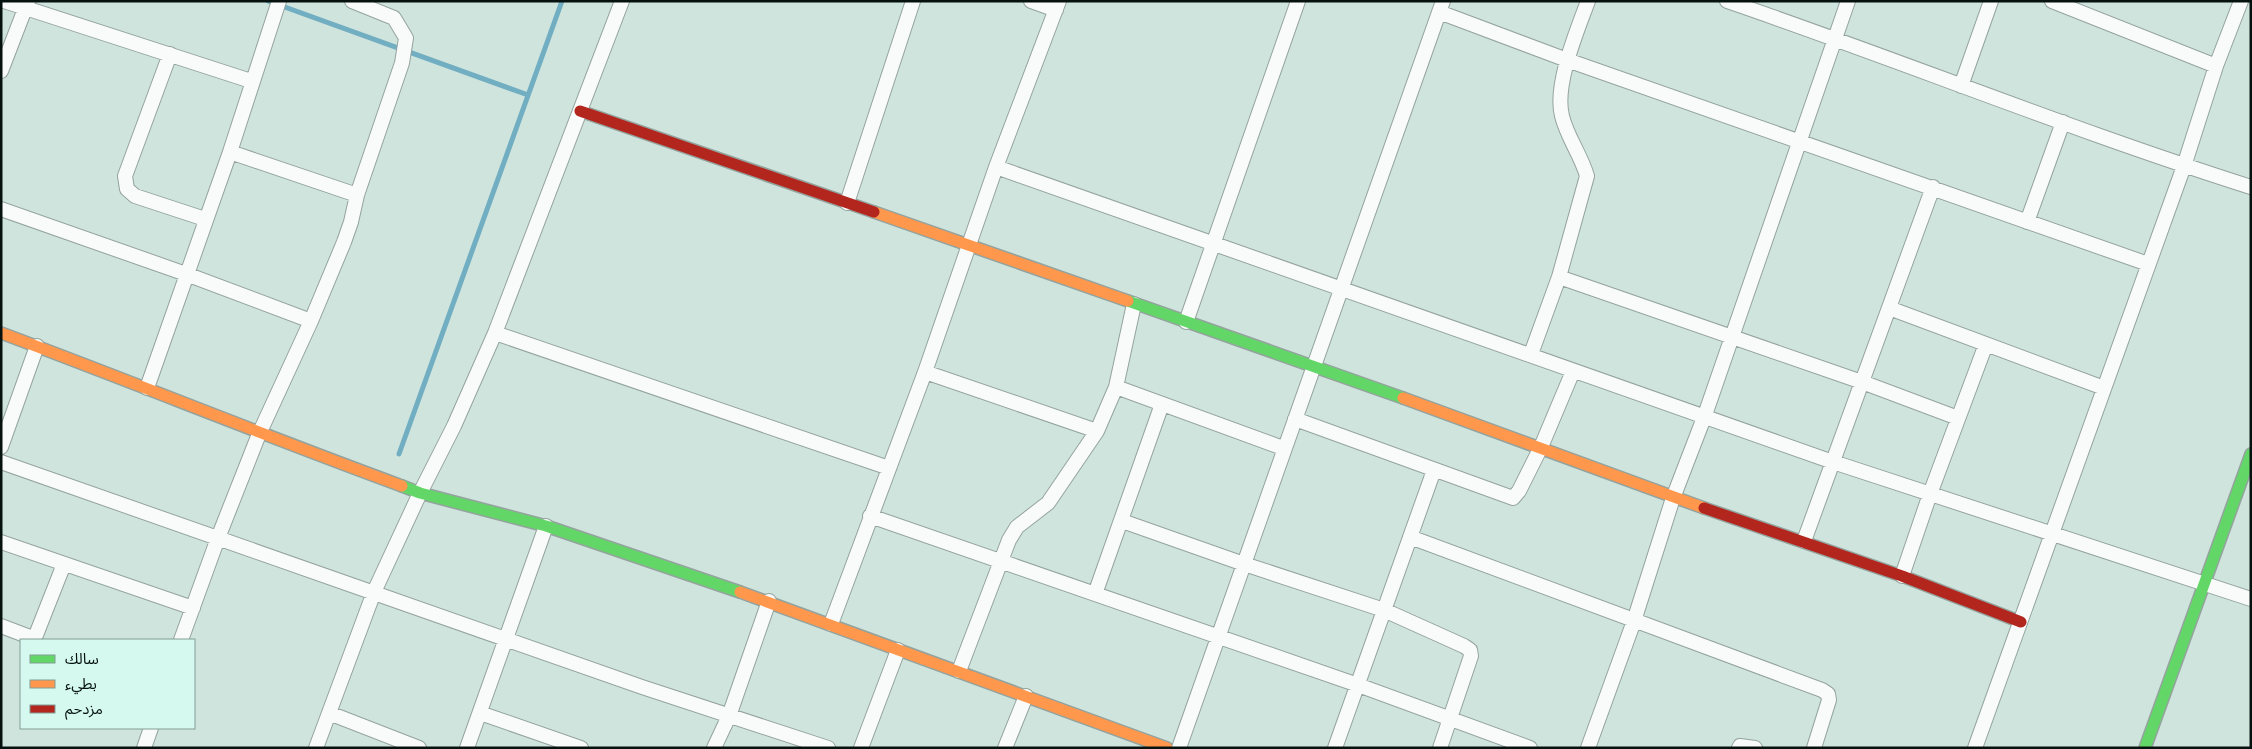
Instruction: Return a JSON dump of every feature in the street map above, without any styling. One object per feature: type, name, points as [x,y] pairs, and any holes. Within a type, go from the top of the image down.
[{"type":"street","points":[[4,1],[27,5],[251,81]]},
{"type":"street","points":[[147,388],[230,152],[251,81],[279,1]]},
{"type":"street","points":[[181,639],[259,434],[311,321],[351,222],[357,196],[402,63],[406,38],[394,18],[352,1]]},
{"type":"street","points":[[316,748],[374,592],[420,493],[454,426],[495,333],[622,1]]},
{"type":"street","points":[[847,203],[914,1]]},
{"type":"street","points":[[831,624],[925,372],[996,167],[1057,6],[1031,1]]},
{"type":"street","points":[[1186,322],[1298,1]]},
{"type":"street","points":[[1531,354],[1559,277],[1587,176],[1584,164],[1562,116],[1561,104],[1567,60],[1588,1]]},
{"type":"street","points":[[1726,1],[2184,166],[2251,187]]},
{"type":"street","points":[[1588,748],[1634,621],[1673,498],[1705,415],[1848,1]]},
{"type":"street","points":[[1961,86],[1991,1]]},
{"type":"street","points":[[2052,1],[2216,66]]},
{"type":"street","points":[[1975,748],[2184,166],[2216,66],[2241,1]]},
{"type":"street","points":[[1,71],[27,5]]},
{"type":"street","points":[[1179,748],[1441,7],[1567,60],[2148,264]]},
{"type":"street","points":[[170,54],[124,176],[126,189],[135,196],[205,219]]},
{"type":"street","points":[[580,111],[969,245],[1541,447],[1673,498],[1804,541],[2021,622]]},
{"type":"street","points":[[2026,222],[2063,122]]},
{"type":"street","points":[[230,152],[357,196]]},
{"type":"street","points":[[996,167],[1531,354],[1573,371],[1705,415],[1833,462],[2251,599]]},
{"type":"street","points":[[1804,541],[1933,187]]},
{"type":"street","points":[[1,209],[186,274],[311,321]]},
{"type":"street","points":[[1559,277],[1862,382],[1958,418]]},
{"type":"street","points":[[959,671],[1000,561],[1017,527],[1048,503],[1097,431],[1116,386],[1134,304]]},
{"type":"street","points":[[1889,308],[2104,388]]},
{"type":"street","points":[[1,333],[147,388],[259,434],[420,493],[546,526],[662,567],[770,601],[898,650],[1167,748]]},
{"type":"street","points":[[495,333],[890,468]]},
{"type":"street","points":[[1902,576],[1930,494],[1986,344]]},
{"type":"street","points":[[1,446],[37,346]]},
{"type":"street","points":[[1295,419],[1513,498],[1519,491],[1541,447],[1573,371]]},
{"type":"street","points":[[925,372],[1097,431]]},
{"type":"street","points":[[1116,386],[1284,448]]},
{"type":"street","points":[[1095,594],[1162,404]]},
{"type":"street","points":[[2146,748],[2251,454]]},
{"type":"street","points":[[1,462],[506,640],[828,748]]},
{"type":"street","points":[[1335,748],[1434,470]]},
{"type":"street","points":[[870,516],[1358,685],[1530,748]]},
{"type":"street","points":[[1122,521],[1384,610],[1470,650],[1471,656],[1440,748]]},
{"type":"street","points":[[467,748],[546,526]]},
{"type":"street","points":[[1410,537],[1828,694],[1829,700],[1814,748]]},
{"type":"street","points":[[1,542],[192,608]]},
{"type":"street","points":[[1,626],[30,637],[36,635],[64,564]]},
{"type":"street","points":[[714,748],[729,716],[770,601]]},
{"type":"street","points":[[861,748],[898,650]]},
{"type":"street","points":[[1005,748],[1026,696]]},
{"type":"street","points":[[329,713],[419,748]]},
{"type":"street","points":[[480,713],[581,748]]},
{"type":"street","points":[[144,748],[151,729]]},
{"type":"street","points":[[1738,748],[1740,746],[1755,748]]},
{"type":"waterway","points":[[268,1],[528,95]]},
{"type":"waterway","points":[[399,454],[562,1]]},
{"type":"traffic: fast","points":[[1128,301],[1403,398]]},
{"type":"traffic: fast","points":[[2145,748],[2251,454]]},
{"type":"traffic: fast","points":[[402,486],[420,493],[546,526],[740,592]]},
{"type":"traffic: slow","points":[[874,212],[1128,301]]},
{"type":"traffic: slow","points":[[1,333],[402,486]]},
{"type":"traffic: slow","points":[[1403,398],[1704,508]]},
{"type":"traffic: slow","points":[[740,592],[1167,748]]},
{"type":"traffic: jam","points":[[580,111],[874,212]]},
{"type":"traffic: jam","points":[[1704,508],[1902,576],[2021,622]]}]
